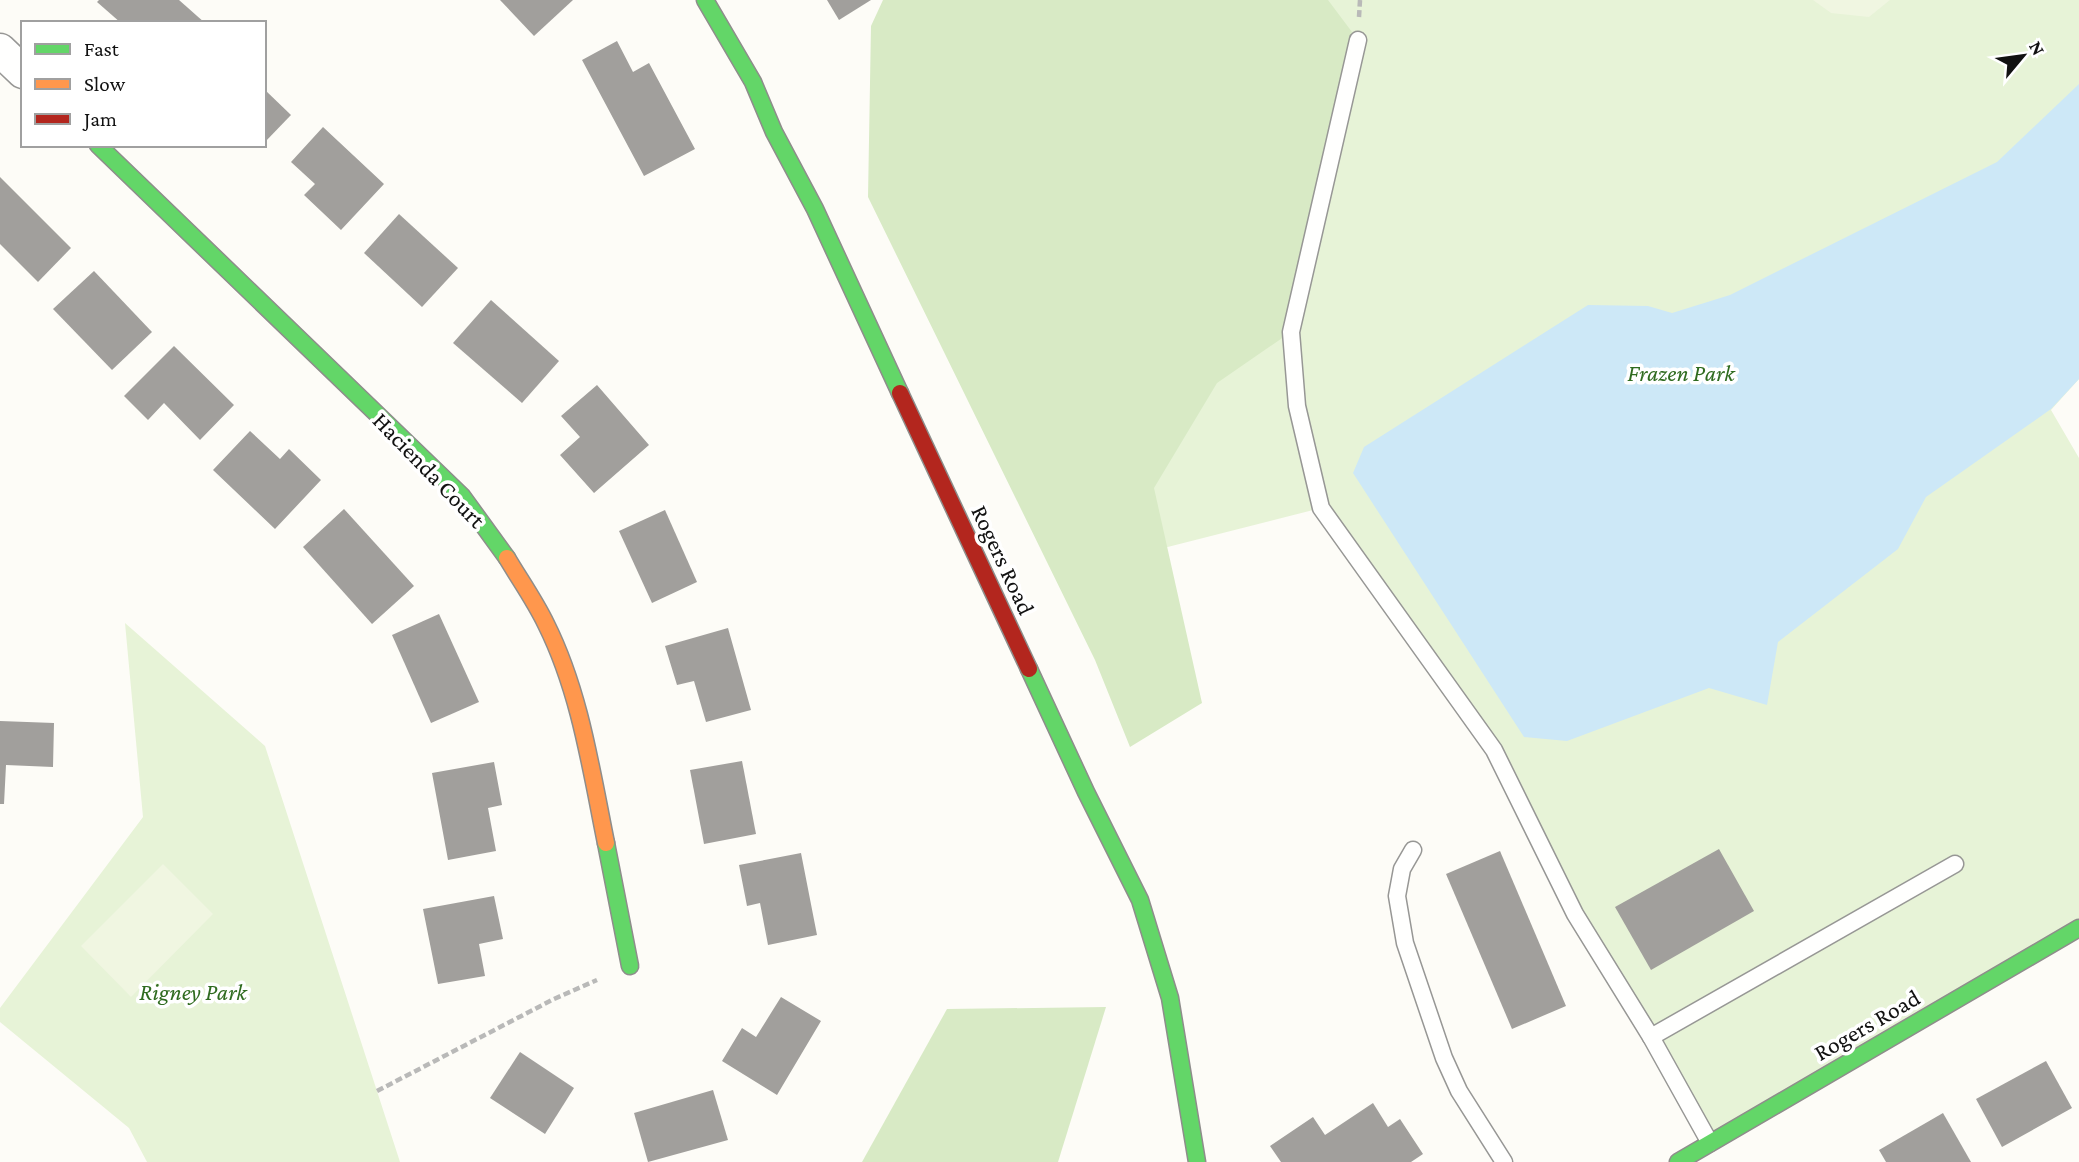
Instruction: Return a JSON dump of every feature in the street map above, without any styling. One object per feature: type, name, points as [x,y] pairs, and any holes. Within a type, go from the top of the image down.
[{"type":"street","name":"Rogers Road","points":[[705,0],[753,82],[775,132],[815,209],[1086,792],[1140,900],[1170,998],[1197,1162]]},
{"type":"street","points":[[0,50],[21,70]]},
{"type":"street","name":"Hacienda Court","points":[[100,147],[462,496],[502,549],[546,623],[565,668],[582,724],[630,966]]},
{"type":"street","name":"Rogers Road","points":[[1678,1162],[2079,928]]},
{"type":"lane","points":[[1358,40],[1291,332],[1297,407],[1321,508],[1494,750],[1575,915],[1651,1037],[1710,1143]]},
{"type":"lane","points":[[1413,850],[1402,869],[1397,897],[1405,943],[1444,1058],[1459,1091],[1504,1162]]},
{"type":"lane","points":[[1651,1037],[1955,864]]},
{"type":"path","points":[[377,1091],[554,999],[630,966]]},
{"type":"green space","points":[[883,0],[1328,0],[1358,40],[1291,332],[1217,383],[1154,488],[1202,703],[1130,747],[1095,660],[868,197],[871,26]]},
{"type":"green space","name":"Frazen Park","points":[[964,0],[2079,0],[2079,379],[2051,410],[2079,458],[2079,928],[1710,1143],[1494,750],[1321,508],[1148,552]]},
{"type":"green space","points":[[1813,0],[1890,0],[1869,17],[1831,13]]},
{"type":"green space","name":"Rigney Park","points":[[125,623],[265,746],[400,1162],[147,1162],[129,1128],[0,1022],[0,1008],[143,817]]},
{"type":"green space","points":[[163,864],[213,914],[131,997],[81,946]]},
{"type":"green space","points":[[1106,1007],[1058,1162],[862,1162],[947,1009]]},
{"type":"water","points":[[2079,84],[2079,379],[2051,409],[1926,497],[1898,549],[1778,642],[1767,705],[1709,688],[1567,741],[1524,737],[1353,473],[1364,447],[1588,305],[1648,306],[1672,313],[1730,295],[1997,162]]},
{"type":"building","points":[[179,0],[203,21],[119,21],[97,2]]},
{"type":"building","points":[[500,0],[573,0],[534,36]]},
{"type":"building","points":[[827,0],[871,0],[839,20]]},
{"type":"building","points":[[617,41],[633,72],[649,63],[695,149],[644,176],[582,60]]},
{"type":"building","points":[[266,91],[291,115],[266,141]]},
{"type":"building","points":[[323,127],[384,184],[341,230],[304,195],[315,184],[291,162]]},
{"type":"building","points":[[0,177],[71,248],[38,282],[0,244]]},
{"type":"building","points":[[399,214],[458,268],[422,307],[364,253]]},
{"type":"building","points":[[94,271],[152,332],[112,370],[53,309]]},
{"type":"building","points":[[491,300],[559,361],[522,403],[453,343]]},
{"type":"building","points":[[174,346],[234,405],[200,440],[164,403],[148,420],[124,396]]},
{"type":"building","points":[[597,385],[649,445],[594,493],[560,455],[580,437],[561,416]]},
{"type":"building","points":[[250,431],[280,459],[289,449],[321,480],[275,529],[213,470]]},
{"type":"building","points":[[344,509],[414,586],[372,624],[303,547]]},
{"type":"building","points":[[665,510],[697,582],[652,603],[619,531]]},
{"type":"building","points":[[439,614],[479,702],[431,723],[392,635]]},
{"type":"building","points":[[728,628],[751,710],[706,722],[694,681],[677,685],[665,646]]},
{"type":"building","points":[[0,721],[54,723],[53,767],[6,765],[4,804],[0,804]]},
{"type":"building","points":[[742,761],[756,834],[704,844],[690,770]]},
{"type":"building","points":[[494,762],[502,805],[488,808],[496,851],[448,860],[432,773]]},
{"type":"building","points":[[1719,849],[1754,911],[1651,970],[1615,907]]},
{"type":"building","points":[[1500,851],[1566,1006],[1512,1029],[1446,874]]},
{"type":"building","points":[[801,853],[817,935],[768,945],[760,903],[747,906],[739,865]]},
{"type":"building","points":[[494,896],[503,939],[479,944],[485,976],[438,984],[423,909]]},
{"type":"building","points":[[781,997],[821,1021],[777,1095],[722,1061],[742,1028],[756,1037]]},
{"type":"building","points":[[520,1052],[574,1088],[545,1134],[490,1098]]},
{"type":"building","points":[[2046,1061],[2072,1108],[2002,1147],[1976,1099]]},
{"type":"building","points":[[713,1090],[728,1140],[648,1162],[634,1113]]},
{"type":"building","points":[[1373,1103],[1388,1127],[1400,1119],[1423,1154],[1411,1162],[1281,1162],[1270,1146],[1313,1117],[1325,1135]]},
{"type":"building","points":[[1943,1113],[1971,1162],[1886,1162],[1879,1150]]},
{"type":"traffic: fast","points":[[705,0],[753,82],[774,132],[815,209],[900,393]]},
{"type":"traffic: fast","points":[[100,147],[462,496],[507,558]]},
{"type":"traffic: fast","points":[[1029,669],[1140,900],[1170,998],[1197,1162]]},
{"type":"traffic: fast","points":[[606,843],[630,966]]},
{"type":"traffic: fast","points":[[1678,1162],[2079,928]]},
{"type":"traffic: slow","points":[[507,558],[542,615],[568,677],[583,731],[606,843]]},
{"type":"traffic: jam","points":[[900,393],[1029,669]]}]
